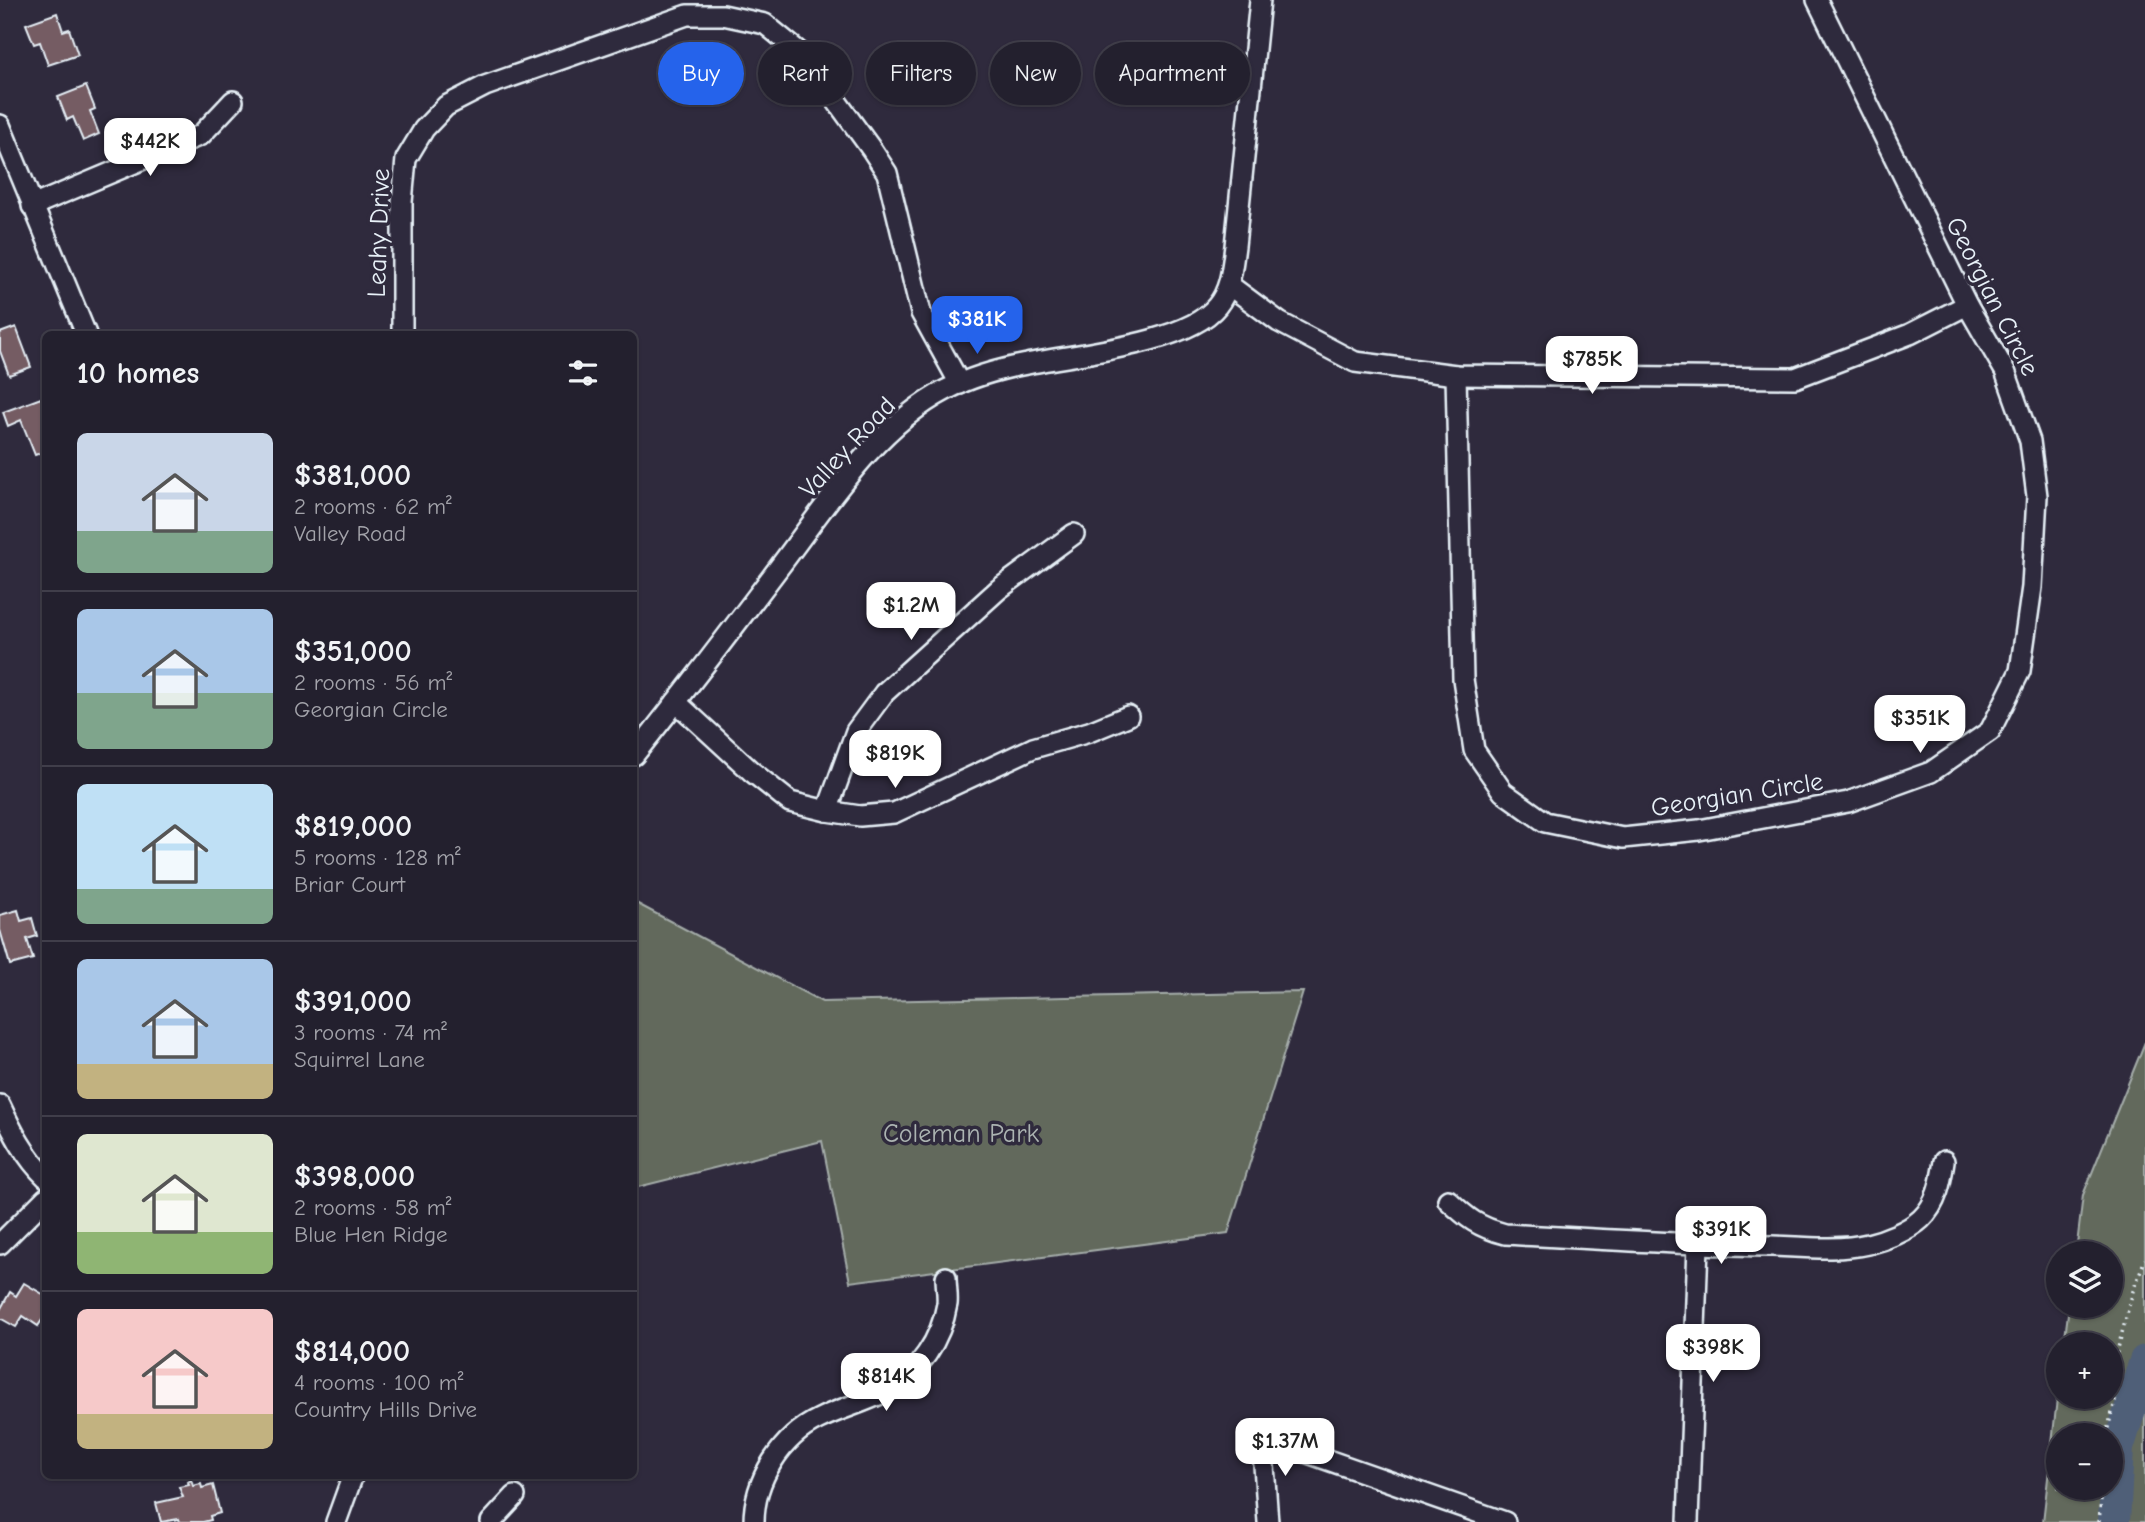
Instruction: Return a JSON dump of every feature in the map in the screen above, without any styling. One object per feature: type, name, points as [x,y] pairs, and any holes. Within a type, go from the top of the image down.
[{"type":"street","name":"Valley Road","points":[[637,751],[851,472],[919,407],[947,390],[980,376],[1180,332],[1217,307],[1229,285],[1235,246],[1260,0]]},
{"type":"street","name":"Georgian Circle","points":[[1456,374],[1463,679],[1474,750],[1503,792],[1545,822],[1623,838],[1699,830],[1848,802],[1931,772],[1990,731],[2020,671],[2032,587],[2037,496],[2030,441],[2005,371],[1967,305],[1818,0]]},
{"type":"street","name":"Leahy Drive","points":[[402,331],[402,202],[406,159],[424,129],[446,106],[485,86],[687,15],[723,15],[765,24],[803,55],[887,173],[921,313],[960,384]]},
{"type":"street","points":[[33,206],[201,135],[233,101]]},
{"type":"street","points":[[0,125],[85,331]]},
{"type":"street","points":[[1229,285],[1279,322],[1355,362],[1456,374],[1795,377],[1910,334],[1967,305]]},
{"type":"street","points":[[827,811],[856,731],[884,693],[999,589],[1074,534]]},
{"type":"street","points":[[676,702],[751,771],[790,802],[860,817],[894,813],[1033,748],[1089,732],[1128,716]]},
{"type":"street","points":[[0,1105],[22,1147],[42,1172]]},
{"type":"street","points":[[1447,1200],[1469,1220],[1487,1230],[1505,1234],[1698,1245],[1867,1245],[1896,1234],[1921,1219],[1936,1199],[1944,1161]]},
{"type":"street","points":[[0,1244],[42,1202]]},
{"type":"street","points":[[1688,1522],[1698,1245]]},
{"type":"street","points":[[754,1522],[758,1491],[767,1469],[780,1449],[796,1433],[816,1420],[886,1391],[906,1378],[923,1361],[934,1341],[947,1303],[946,1278]]},
{"type":"street","points":[[1268,1522],[1262,1437],[1506,1522]]},
{"type":"street","points":[[336,1522],[352,1479]]},
{"type":"street","points":[[492,1522],[515,1496]]},
{"type":"path","points":[[2109,1423],[2116,1398],[2112,1371],[2133,1291],[2145,1259]]},
{"type":"path","points":[[2099,1522],[2101,1500]]},
{"type":"green space","name":"Coleman Park","points":[[637,904],[822,1002],[1303,992],[1228,1233],[850,1282],[822,1141],[637,1187]]},
{"type":"green space","points":[[2145,1042],[2145,1522],[2043,1522],[2046,1496],[2046,1500],[2123,1500],[2123,1423],[2054,1423],[2056,1409],[2123,1409],[2123,1332],[2066,1332],[2067,1318],[2123,1318],[2123,1241],[2077,1241],[2083,1195]]},
{"type":"building","points":[[57,13],[63,31],[69,29],[78,55],[48,65],[40,42],[34,44],[26,24]]},
{"type":"building","points":[[86,86],[95,109],[90,111],[99,134],[83,141],[73,117],[67,120],[58,97]]},
{"type":"building","points":[[16,327],[31,367],[9,375],[0,351],[0,333]]},
{"type":"building","points":[[41,398],[42,452],[35,455],[21,420],[8,426],[3,412]]},
{"type":"building","points":[[18,910],[21,921],[32,918],[37,936],[27,939],[33,959],[10,965],[0,930],[0,915]]},
{"type":"building","points":[[24,1283],[42,1294],[42,1320],[38,1326],[23,1316],[16,1327],[0,1318],[0,1310],[10,1292],[16,1296]]},
{"type":"building","points":[[191,1480],[193,1486],[201,1484],[202,1488],[213,1485],[220,1513],[203,1522],[180,1522],[179,1519],[161,1522],[156,1503],[183,1497],[179,1487],[189,1485]]},
{"type":"waterway","points":[[2114,1522],[2118,1448],[2145,1361]]}]
